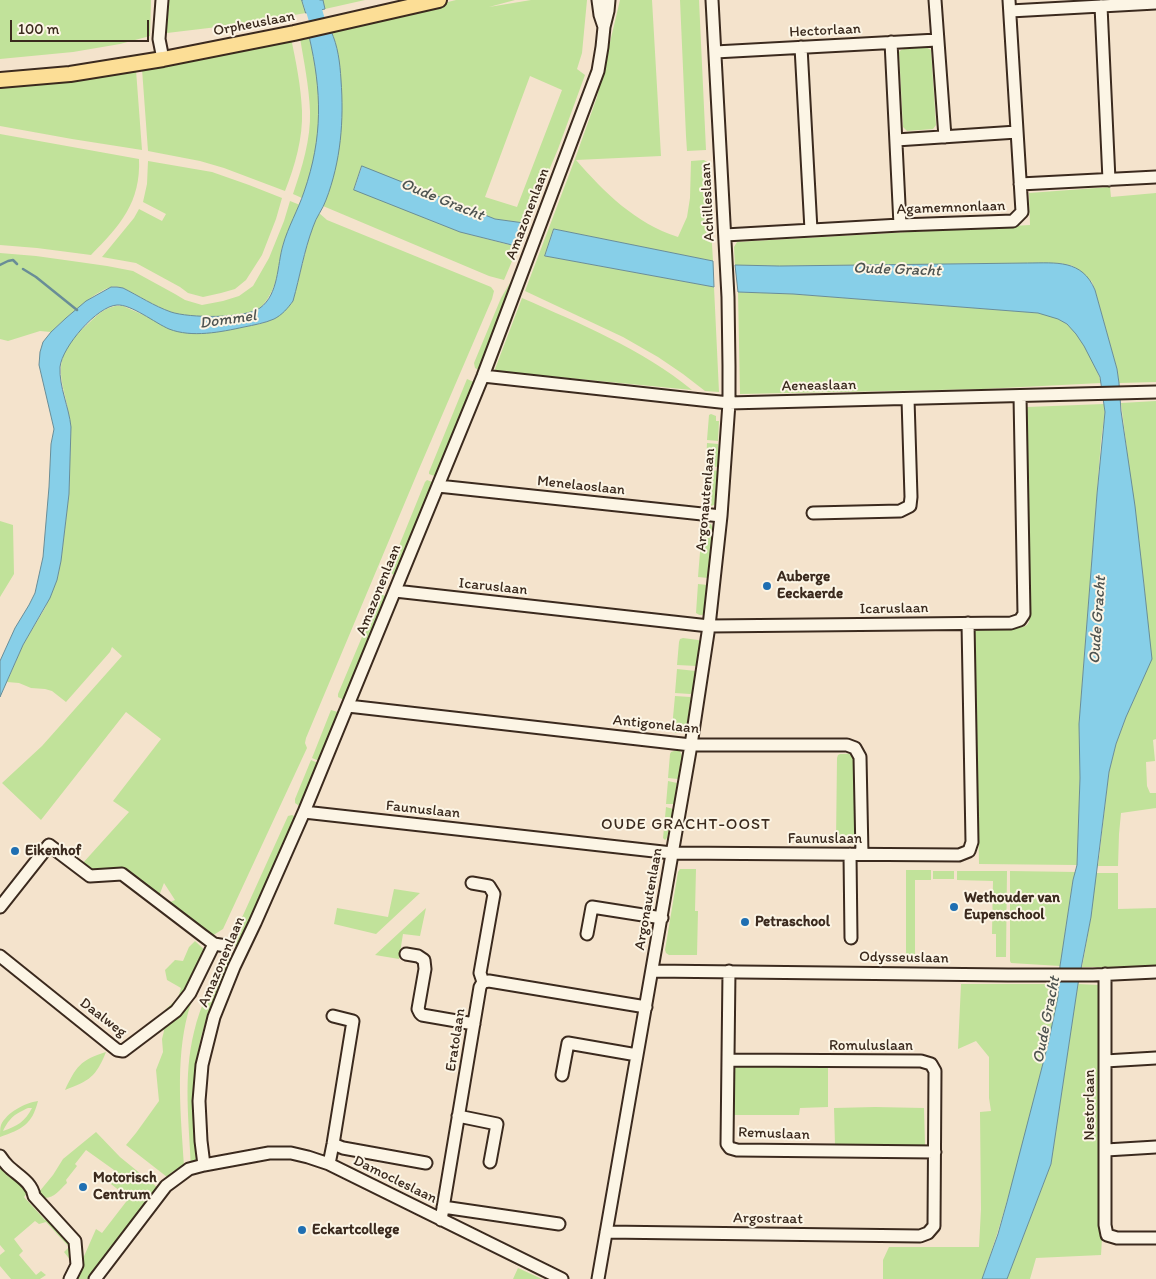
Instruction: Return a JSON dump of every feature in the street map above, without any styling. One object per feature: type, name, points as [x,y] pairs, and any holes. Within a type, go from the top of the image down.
[{"type":"main road","name":"Orpheuslaan","points":[[333,21],[406,0]]},
{"type":"main road","name":"Orpheuslaan","points":[[162,55],[439,0]]},
{"type":"main road","points":[[0,72],[68,66],[137,56],[162,55]]},
{"type":"main road","points":[[0,80],[70,74],[162,55]]},
{"type":"street","points":[[162,0],[159,39],[162,55]]},
{"type":"street","name":"Amazonenlaan","points":[[598,0],[604,26]]},
{"type":"street","name":"Amazonenlaan","points":[[204,1165],[200,1141],[199,1101],[202,1065],[214,1017],[234,967],[304,812],[483,376],[598,71],[609,0]]},
{"type":"street","name":"Achilleslaan","points":[[712,0],[728,307],[729,403]]},
{"type":"street","points":[[935,0],[945,137]]},
{"type":"street","points":[[1009,6],[1101,6],[1156,3]]},
{"type":"street","name":"Agamemnonlaan","points":[[725,236],[900,225],[1013,221],[1022,212],[1009,6]]},
{"type":"street","points":[[1101,6],[1110,180]]},
{"type":"street","name":"Hectorlaan","points":[[715,52],[937,40]]},
{"type":"street","points":[[891,42],[900,225]]},
{"type":"street","points":[[801,47],[812,230]]},
{"type":"street","points":[[896,140],[1017,132]]},
{"type":"street","points":[[1020,184],[1156,178]]},
{"type":"street","name":"Aeneaslaan","points":[[483,376],[729,403],[1156,392]]},
{"type":"street","name":"Icaruslaan","points":[[395,591],[709,626],[1011,623],[1020,620],[1024,614],[1020,396]]},
{"type":"street","points":[[813,513],[900,511],[910,506],[908,398]]},
{"type":"street","name":"Argonautenlaan","points":[[598,1279],[662,918],[709,626],[721,516],[729,403]]},
{"type":"street","name":"Menelaoslaan","points":[[438,486],[721,516]]},
{"type":"street","name":"Faunuslaan","points":[[304,812],[672,853],[959,855],[969,851],[972,842],[968,623]]},
{"type":"street","name":"Antigonelaan","points":[[348,706],[691,745],[847,745],[855,748],[860,757],[856,854]]},
{"type":"street","points":[[0,906],[49,845],[90,876],[122,874],[214,944],[226,946]]},
{"type":"street","points":[[851,938],[856,854]]},
{"type":"street","name":"Eratolaan","points":[[441,1220],[480,987],[483,982],[480,973],[494,894],[489,886],[472,883]]},
{"type":"street","points":[[587,934],[592,906],[662,918]]},
{"type":"street","name":"Daalweg","points":[[0,956],[117,1050],[123,1051],[176,1011],[190,993],[214,944]]},
{"type":"street","points":[[406,954],[418,956],[424,960],[425,969],[418,1009],[420,1013],[422,1015],[474,1024]]},
{"type":"street","name":"Odysseuslaan","points":[[652,971],[1008,975],[1156,972]]},
{"type":"street","name":"Remuslaan","points":[[729,971],[727,1144],[730,1148],[737,1150],[935,1152]]},
{"type":"street","name":"Nestorlaan","points":[[1104,974],[1105,1225],[1107,1235],[1117,1238],[1156,1238]]},
{"type":"street","points":[[483,982],[489,981],[646,1007]]},
{"type":"street","points":[[329,1164],[353,1021],[333,1016]]},
{"type":"street","points":[[562,1075],[568,1043],[637,1055]]},
{"type":"street","points":[[1105,1061],[1156,1058]]},
{"type":"street","name":"Romuluslaan","points":[[728,1060],[921,1061],[931,1064],[935,1071],[934,1226],[928,1233]]},
{"type":"street","points":[[458,1116],[497,1124],[490,1162]]},
{"type":"street","points":[[333,1144],[343,1148],[426,1163]]},
{"type":"street","points":[[1106,1150],[1156,1147]]},
{"type":"street","name":"Damocleslaan","points":[[95,1279],[166,1186],[189,1169],[269,1153],[291,1153],[308,1156],[329,1164],[562,1279]]},
{"type":"street","points":[[0,1156],[7,1165],[23,1178],[33,1190],[34,1196],[75,1241],[77,1266],[70,1279]]},
{"type":"street","points":[[443,1207],[559,1224]]},
{"type":"street","name":"Argostraat","points":[[606,1232],[920,1236],[928,1233]]},
{"type":"green space","points":[[0,0],[151,0],[150,36],[120,44],[73,52],[0,59]]},
{"type":"green space","points":[[167,0],[302,0],[306,13],[234,25],[167,33]]},
{"type":"green space","points":[[323,0],[365,0],[325,9]]},
{"type":"green space","points":[[456,0],[515,0],[489,7],[531,0],[587,0],[582,53],[577,69],[585,75],[558,149],[528,220],[525,219],[524,223],[495,219],[361,167],[354,189],[460,232],[518,247],[504,280],[489,276],[323,206],[334,170],[342,113],[339,62],[331,31]],"holes":[[[530,76],[562,90],[517,207],[485,197]]]},
{"type":"green space","points":[[620,0],[652,0],[661,156],[576,160],[622,206],[648,224],[678,237],[687,217],[690,198],[691,161],[704,160],[707,162],[713,261],[554,229],[545,256],[714,287],[719,392],[705,391],[658,357],[623,337],[525,291],[597,97]]},
{"type":"green space","points":[[680,0],[699,0],[706,150],[687,151]]},
{"type":"green space","points":[[309,36],[317,82],[319,114],[314,160],[302,198],[293,194],[303,164],[309,132],[309,92],[300,38]]},
{"type":"green space","points":[[291,38],[299,83],[302,121],[298,152],[285,191],[224,168],[200,161],[148,151],[142,69]]},
{"type":"green space","points":[[926,47],[931,50],[936,125],[933,129],[907,131],[903,127],[899,52],[904,49]]},
{"type":"green space","points":[[136,70],[142,150],[0,126],[0,84]]},
{"type":"green space","points":[[0,134],[139,159],[139,174],[136,188],[127,212],[111,234],[91,255],[0,245]]},
{"type":"green space","points":[[148,161],[212,172],[282,198],[262,255],[246,280],[235,289],[203,297],[188,293],[136,263],[102,257],[134,218],[139,209],[162,221],[166,214],[143,202],[147,184]]},
{"type":"green space","points":[[1110,187],[1111,197],[1156,193],[1156,382],[1119,383],[1117,369],[1092,282],[1073,266],[1059,263],[735,265],[734,247],[737,242],[1030,225],[1029,193]]},
{"type":"green space","points":[[290,201],[300,205],[283,244],[272,292],[264,304],[254,311],[217,316],[179,314],[159,307],[123,288],[112,287],[96,294],[71,313],[51,332],[40,331],[8,341],[0,339],[0,253],[36,256],[133,271],[185,300],[202,305],[239,296],[253,286],[269,258]]},
{"type":"green space","points":[[319,213],[327,220],[491,287],[494,291],[306,738],[307,748],[223,929],[212,936],[168,903],[175,900],[164,883],[159,896],[122,869],[91,872],[82,864],[129,812],[113,801],[161,739],[126,712],[41,820],[2,783],[42,746],[122,656],[112,647],[110,652],[66,702],[52,691],[7,682],[23,645],[45,608],[57,580],[61,561],[69,494],[71,427],[61,371],[62,360],[67,348],[93,319],[101,312],[114,306],[123,306],[182,332],[223,331],[260,324],[274,319],[293,301],[313,225]]},
{"type":"green space","points":[[514,276],[517,277],[481,371],[475,368],[474,363],[501,298]]},
{"type":"green space","points":[[738,292],[793,294],[1039,313],[1061,320],[1073,330],[1088,352],[1101,383],[983,389],[740,394]]},
{"type":"green space","points":[[522,298],[610,338],[653,362],[692,390],[496,371],[495,369]]},
{"type":"green space","points":[[467,379],[476,383],[437,477],[429,474],[429,472]]},
{"type":"green space","points":[[1156,401],[1156,739],[1153,740],[1155,761],[1146,762],[1147,786],[1150,793],[1156,793],[1156,808],[1121,813],[1118,866],[1098,866],[1109,772],[1116,744],[1151,659],[1144,585],[1121,403]]},
{"type":"green space","points":[[1104,404],[1105,412],[1101,441],[1079,724],[1080,778],[1077,865],[979,864],[975,629],[1023,627],[1029,622],[1027,407]]},
{"type":"green space","points":[[709,415],[716,416],[716,421],[719,421],[718,441],[707,440]]},
{"type":"green space","points":[[707,443],[718,444],[718,467],[706,466]]},
{"type":"green space","points":[[705,469],[719,471],[716,502],[711,506],[705,505],[703,501]]},
{"type":"green space","points":[[427,480],[435,483],[397,576],[391,573],[390,568]]},
{"type":"green space","points":[[0,521],[13,525],[14,574],[0,597]]},
{"type":"green space","points":[[704,524],[711,524],[713,529],[708,578],[698,577],[702,527]]},
{"type":"green space","points":[[698,584],[708,585],[705,612],[701,615],[696,613]]},
{"type":"green space","points":[[380,594],[388,597],[346,701],[338,697],[338,694]]},
{"type":"green space","points":[[683,638],[700,641],[697,666],[677,665],[679,642]]},
{"type":"green space","points":[[677,669],[696,671],[693,693],[675,693]]},
{"type":"green space","points":[[675,696],[691,698],[686,730],[682,733],[675,733],[672,728]]},
{"type":"green space","points":[[331,710],[341,713],[321,762],[312,758]]},
{"type":"green space","points":[[674,751],[680,751],[682,756],[678,779],[668,778],[670,754]]},
{"type":"green space","points":[[840,754],[851,754],[855,758],[856,841],[853,845],[840,845],[836,841],[837,758]]},
{"type":"green space","points":[[311,760],[320,764],[302,808],[295,803],[295,799]]},
{"type":"green space","points":[[668,781],[677,783],[674,804],[666,804]]},
{"type":"green space","points":[[666,807],[673,809],[665,840],[663,838]]},
{"type":"green space","points":[[288,816],[296,817],[239,944],[235,946],[230,944]]},
{"type":"green space","points":[[680,869],[696,869],[695,911],[698,911],[697,955],[669,955],[665,950]]},
{"type":"green space","points":[[906,870],[931,870],[931,880],[915,880],[915,957],[906,957]]},
{"type":"green space","points":[[933,871],[954,871],[954,879],[933,879]]},
{"type":"green space","points":[[957,871],[1007,871],[1006,957],[996,957],[996,934],[992,934],[993,881],[957,880]]},
{"type":"green space","points":[[1010,871],[1076,872],[1073,880],[1060,966],[1011,963]]},
{"type":"green space","points":[[1096,873],[1118,873],[1118,909],[1156,908],[1156,966],[1082,967],[1091,917]]},
{"type":"green space","points":[[394,889],[420,893],[376,934],[334,924],[337,908],[388,917]]},
{"type":"green space","points":[[426,908],[420,936],[403,934],[399,959],[375,955]]},
{"type":"green space","points":[[195,941],[211,956],[188,1013],[181,1051],[180,1089],[184,1166],[167,1177],[126,1145],[159,1101],[156,1070],[163,1052],[162,1039],[164,1031],[162,1018],[165,1010],[178,998],[181,988],[167,980],[165,970],[175,960],[183,961],[189,947]]},
{"type":"green space","points":[[226,954],[230,955],[231,961],[211,1005],[201,1037],[197,1059],[194,1101],[199,1161],[191,1167],[188,1082],[191,1049],[200,1012]]},
{"type":"green space","points":[[961,984],[1060,984],[1024,1140],[1005,1209],[982,1279],[883,1279],[883,1260],[889,1247],[979,1247],[981,1209],[980,1112],[991,1111],[989,1098],[989,1057],[976,1041],[958,1049]]},
{"type":"green space","points":[[1078,984],[1099,985],[1101,1255],[1036,1258],[1030,1279],[1007,1279],[1051,1164]]},
{"type":"green space","points":[[106,1052],[99,1067],[91,1077],[65,1090],[72,1075],[80,1065],[90,1058]]},
{"type":"green space","points":[[733,1064],[828,1065],[828,1107],[800,1108],[799,1115],[733,1115]]},
{"type":"green space","points":[[38,1101],[33,1116],[29,1121],[20,1128],[0,1137],[1,1125],[7,1116],[22,1106]],"holes":[[[28,1108],[32,1108],[20,1123],[3,1131],[13,1116]]]},
{"type":"green space","points":[[834,1108],[924,1108],[925,1145],[835,1145]]},
{"type":"green space","points":[[96,1132],[120,1157],[158,1188],[89,1279],[74,1279],[96,1229],[102,1233],[129,1198],[107,1181],[114,1170],[86,1150],[75,1164],[77,1166],[66,1180],[67,1183],[58,1192],[48,1198],[44,1198],[39,1197],[39,1192],[63,1159]]},
{"type":"green space","points":[[0,1161],[30,1190],[24,1197],[45,1220],[53,1220],[72,1243],[71,1261],[64,1252],[69,1247],[46,1222],[39,1224],[35,1221],[14,1239],[23,1251],[19,1255],[36,1275],[41,1271],[46,1275],[40,1279],[11,1279],[0,1266],[0,1255],[5,1251],[0,1245]]},
{"type":"green space","points":[[518,1268],[542,1279],[513,1279]]},
{"type":"water","points":[[302,0],[323,0],[325,9],[306,13]]},
{"type":"water","points":[[331,31],[338,55],[341,80],[342,125],[338,155],[325,203],[310,236],[293,301],[285,311],[274,319],[256,325],[197,334],[169,329],[129,307],[117,305],[100,312],[91,320],[74,339],[62,359],[60,367],[61,382],[71,427],[69,494],[61,561],[57,580],[50,598],[23,645],[0,697],[0,661],[15,628],[35,593],[43,557],[51,444],[54,429],[39,365],[43,342],[51,332],[86,301],[111,287],[123,288],[153,304],[179,314],[230,316],[252,312],[266,302],[274,287],[283,245],[304,192],[315,152],[318,95],[309,36]]},
{"type":"water","name":"Oude Gracht","points":[[362,166],[495,219],[524,223],[516,246],[460,232],[354,190]]},
{"type":"water","points":[[554,229],[713,261],[714,287],[545,256]]},
{"type":"water","name":"Oude Gracht","points":[[1058,263],[1075,268],[1090,280],[1095,290],[1117,369],[1152,659],[1126,717],[1116,744],[1109,772],[1091,917],[1078,984],[1051,1164],[1007,1279],[982,1279],[1007,1202],[1048,1044],[1058,997],[1060,966],[1077,865],[1080,778],[1079,724],[1105,412],[1100,377],[1076,334],[1067,324],[1058,319],[1038,313],[793,294],[738,292],[735,265]]},
{"type":"waterway","name":"Dommel","points":[[311,0],[323,41]]},
{"type":"waterway","points":[[0,265],[13,260],[17,264]]},
{"type":"waterway","points":[[23,269],[77,310]]},
{"type":"place","name":"Auberge Eeckaerde","points":[[767,586]]},
{"type":"place","name":"Eikenhof","points":[[15,851]]},
{"type":"place","name":"Wethouder van Eupenschool","points":[[954,907]]},
{"type":"place","name":"Petraschool","points":[[745,922]]},
{"type":"place","name":"Motorisch Centrum","points":[[83,1187]]},
{"type":"place","name":"Eckartcollege","points":[[302,1230]]},
{"type":"district","name":"OUDE GRACHT-OOST","points":[[686,825]]}]
